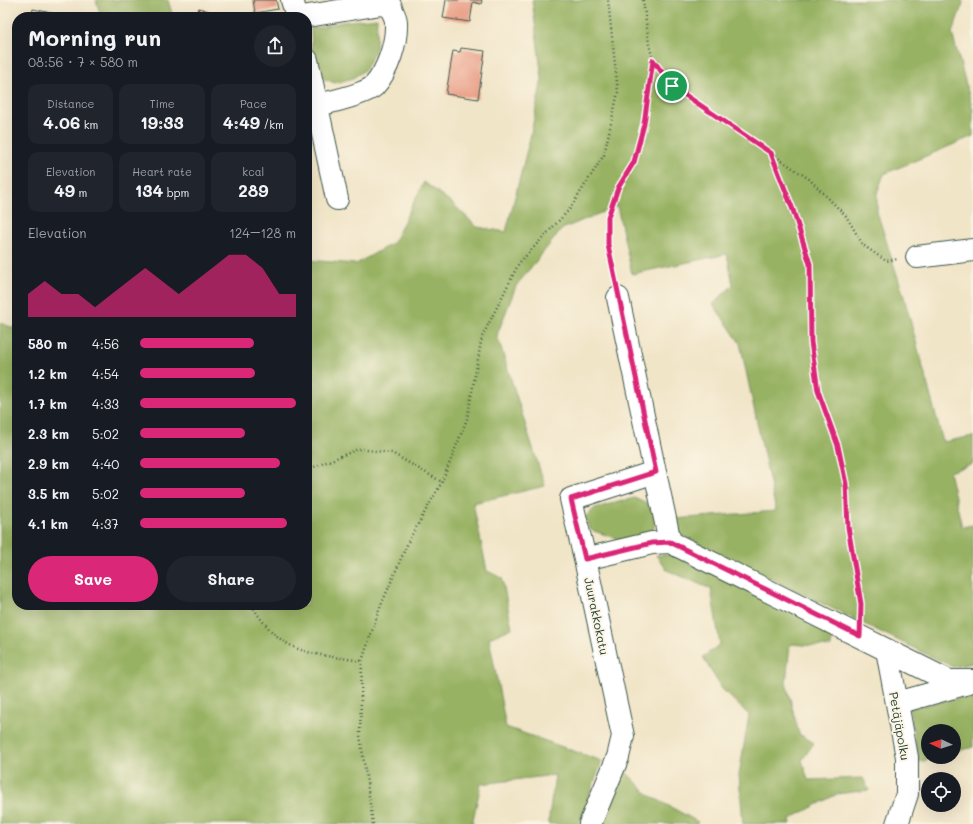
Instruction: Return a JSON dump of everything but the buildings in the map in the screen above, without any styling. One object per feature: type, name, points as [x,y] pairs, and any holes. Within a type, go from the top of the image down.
[{"type":"street","points":[[292,0],[296,12]]},
{"type":"street","points":[[312,15],[381,4],[391,7],[396,21],[393,46],[384,70],[373,86],[354,95],[318,105]]},
{"type":"street","points":[[312,80],[337,199]]},
{"type":"street","points":[[917,258],[973,250]]},
{"type":"street","points":[[618,298],[670,542]]},
{"type":"street","name":"Juurakkokatu","points":[[590,824],[618,757],[623,736],[571,499],[656,472]]},
{"type":"street","points":[[585,559],[652,543],[670,542],[949,681],[973,682]]},
{"type":"street","name":"Petäjäpolku","points":[[887,650],[907,757],[907,794],[897,824]]},
{"type":"street","points":[[897,703],[973,682]]},
{"type":"path","points":[[373,824],[360,735],[362,661],[379,610],[409,540],[442,482],[467,419],[482,337],[519,263],[568,210],[604,155],[618,92],[608,0]]},
{"type":"path","points":[[618,298],[608,245],[608,217],[618,188],[634,162],[644,124],[653,60],[649,44],[643,0]]},
{"type":"path","points":[[653,60],[672,86],[809,179],[846,216],[863,245],[886,260],[917,258]]},
{"type":"path","points":[[771,153],[793,210],[810,264],[811,342],[818,391],[838,446],[846,484],[848,527],[861,604],[860,636]]},
{"type":"path","points":[[312,468],[358,449],[392,453],[442,482]]},
{"type":"path","points":[[255,610],[261,622],[281,638],[300,650],[362,661]]},
{"type":"green space","points":[[96,0],[168,0],[172,12],[100,12]]},
{"type":"green space","points":[[532,0],[962,0],[963,3],[952,33],[973,110],[973,136],[884,174],[877,193],[877,212],[904,297],[943,442],[973,436],[973,464],[949,472],[962,527],[973,525],[973,663],[953,667],[677,533],[674,519],[776,511],[740,343],[713,304],[733,285],[727,254],[632,274],[617,206],[562,229],[516,286],[497,335],[545,486],[473,503],[487,571],[502,578],[512,628],[489,638],[506,727],[602,761],[579,824],[548,824],[555,775],[481,784],[472,824],[0,824],[0,323],[12,327],[12,610],[312,610],[312,260],[356,264],[393,243],[424,182],[452,203],[477,227],[506,232],[530,138],[542,79]]},
{"type":"green space","points":[[377,18],[376,48],[366,69],[353,78],[335,83],[319,77],[312,51],[312,29],[342,22]]},
{"type":"green space","points":[[634,498],[648,504],[656,520],[652,534],[624,541],[591,530],[584,518],[595,508]]},
{"type":"green space","points":[[656,555],[671,555],[832,627],[831,647],[790,644],[786,683],[799,734],[814,743],[802,760],[808,780],[863,778],[869,790],[837,794],[790,819],[791,824],[743,824],[739,775],[749,715],[722,689],[703,657],[720,644],[711,589],[667,570]]},
{"type":"green space","points":[[973,695],[973,747],[961,750],[961,724],[921,724],[921,761],[919,762],[909,708]]},
{"type":"green space","points":[[623,769],[649,795],[698,822],[697,824],[603,824]]},
{"type":"route","points":[[653,60],[672,86],[771,153],[793,210],[810,264],[811,342],[818,391],[838,446],[846,484],[848,527],[861,604],[860,636],[670,542],[652,543],[585,559],[571,499],[656,472],[608,245],[608,217],[618,188],[634,162],[644,124],[653,60]]}]
